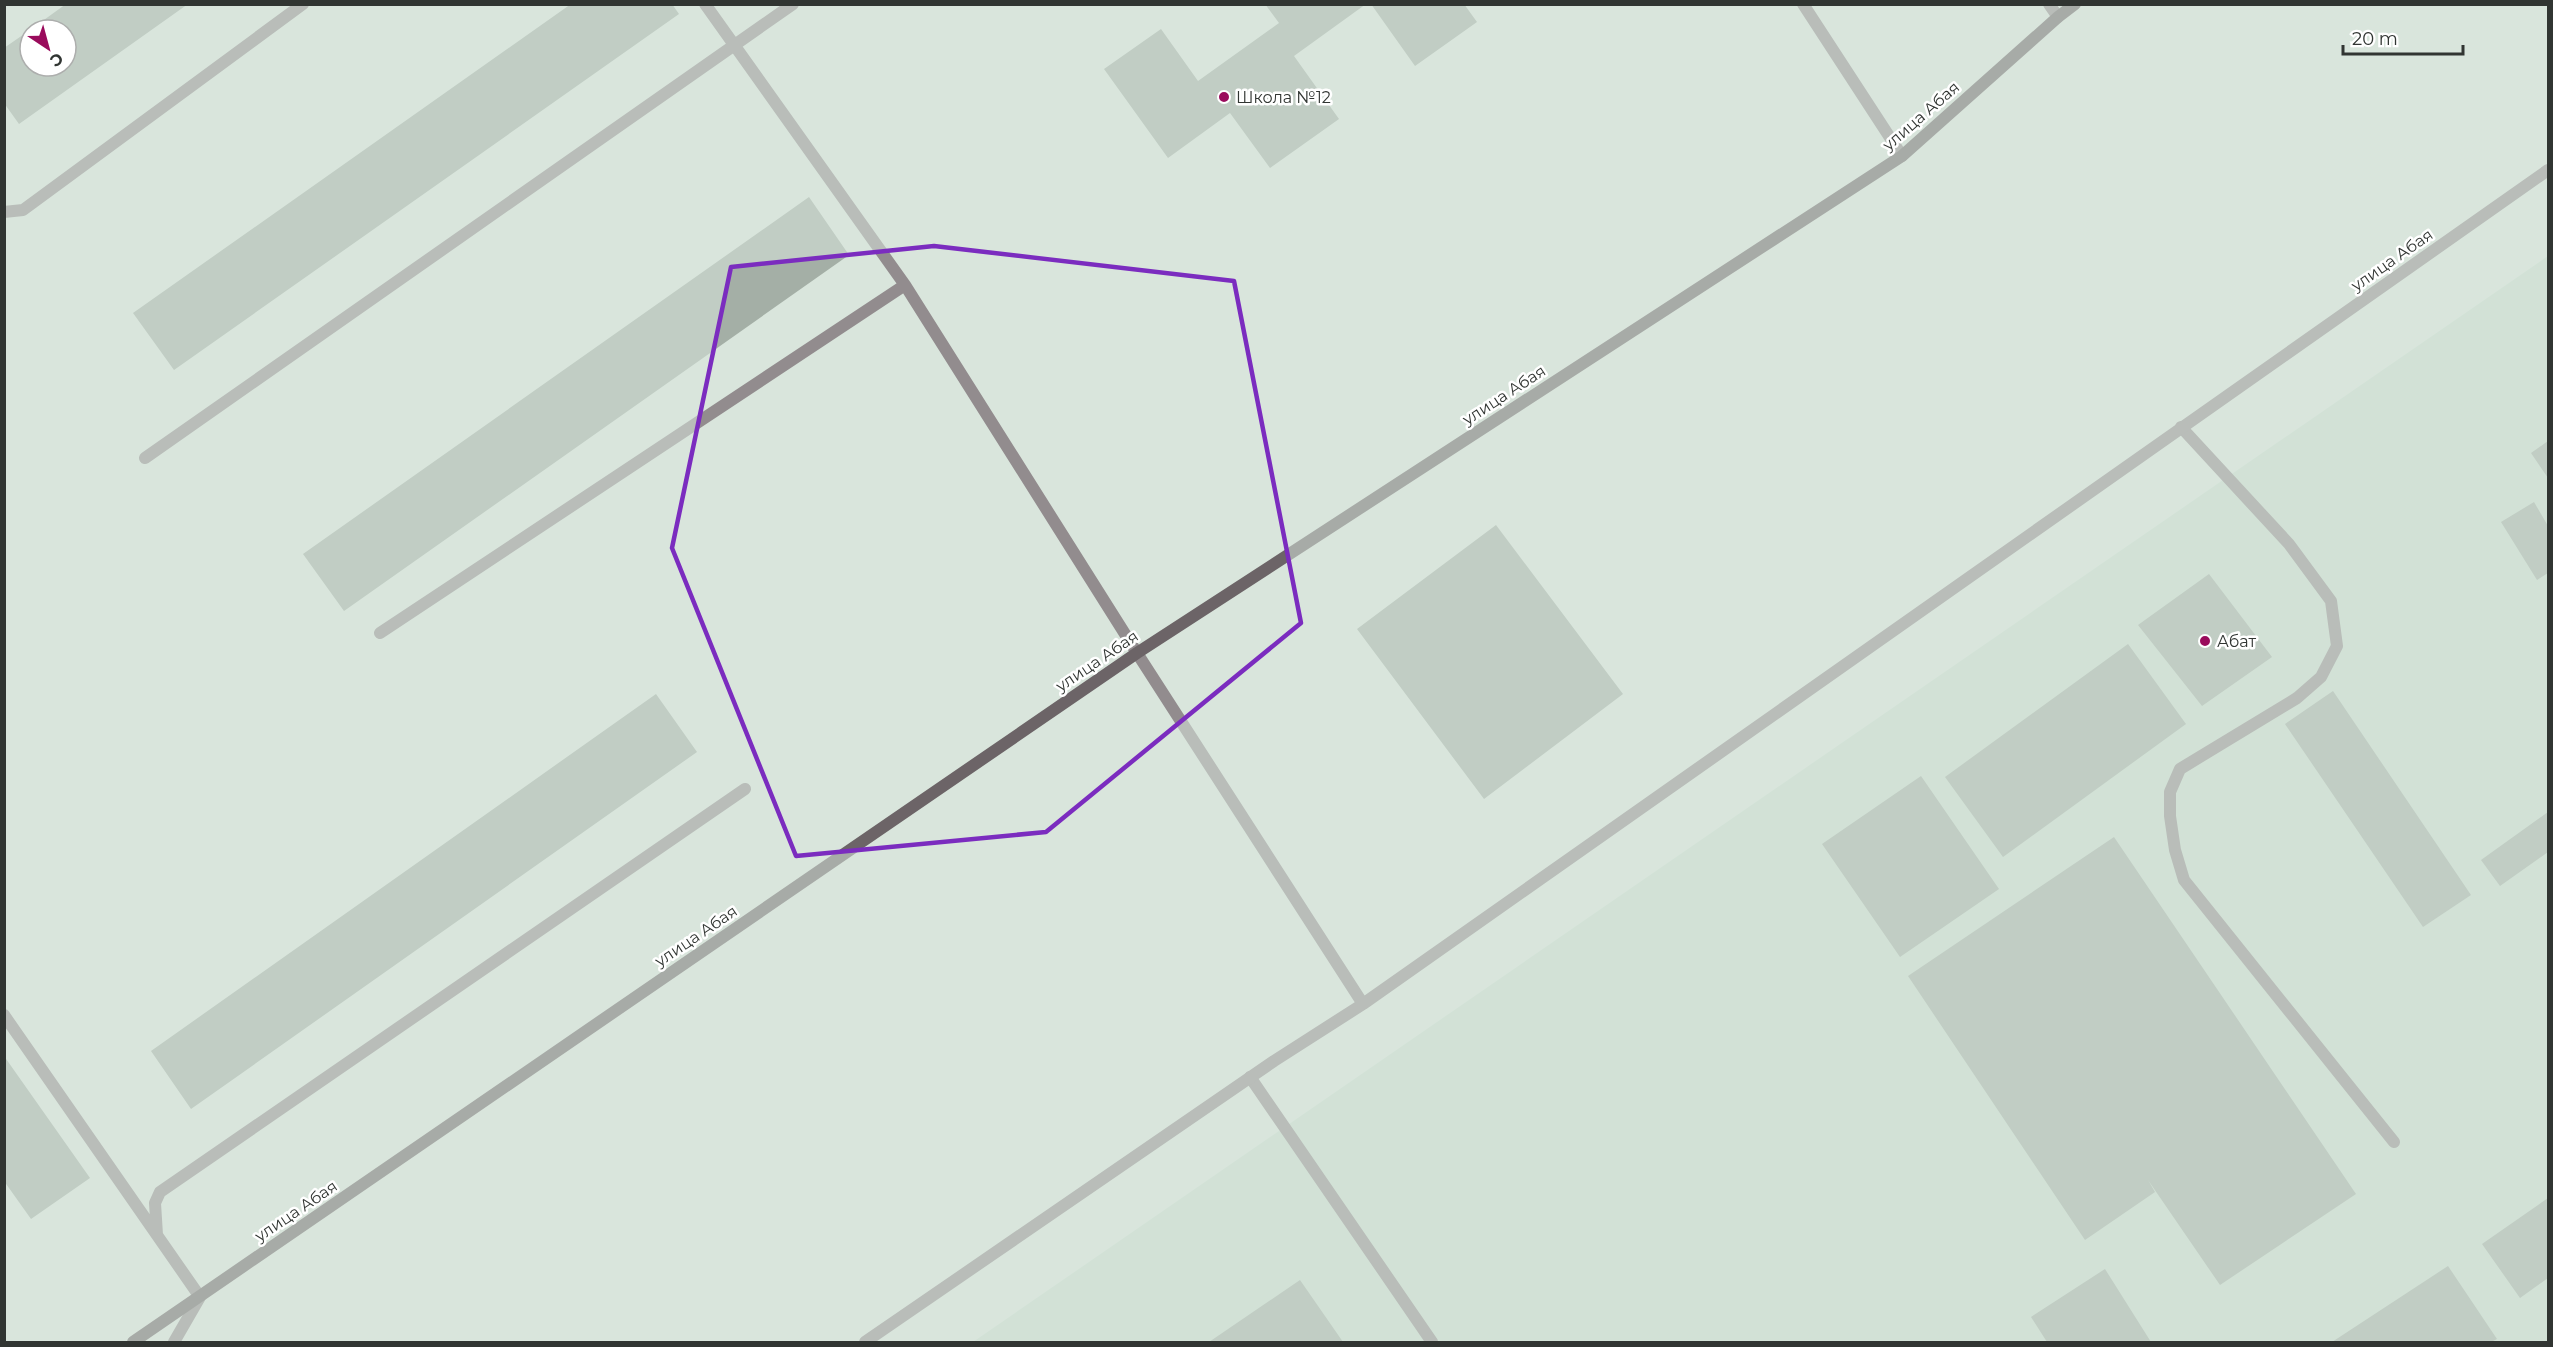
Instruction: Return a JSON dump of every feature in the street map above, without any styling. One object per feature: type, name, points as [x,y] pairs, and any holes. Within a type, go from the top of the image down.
[{"type":"street","points":[[4,212],[23,210],[303,4]]},
{"type":"street","points":[[705,4],[905,285],[1137,653],[1363,1004]]},
{"type":"street","points":[[145,458],[793,4]]},
{"type":"street","points":[[1803,4],[1902,156]]},
{"type":"street","points":[[2049,4],[2058,17]]},
{"type":"street","name":"улица Абая","points":[[134,1342],[1137,653],[1902,156],[2075,4]]},
{"type":"street","name":"улица Абая","points":[[865,1342],[1250,1077],[1363,1004],[2548,170]]},
{"type":"street","points":[[380,633],[905,285]]},
{"type":"street","points":[[2181,427],[2289,544],[2331,601],[2337,646],[2321,677],[2297,698],[2180,769],[2170,792],[2170,816],[2175,850],[2184,880],[2394,1142]]},
{"type":"street","points":[[157,1235],[155,1203],[160,1192],[745,789]]},
{"type":"street","points":[[4,1015],[200,1297],[174,1342]]},
{"type":"street","points":[[1250,1077],[1432,1342]]},
{"type":"highlighted area","points":[[934,246],[1234,281],[1301,623],[1046,832],[796,856],[672,548],[731,267]]},
{"type":"shaded area","points":[[2548,256],[2548,1342],[973,1342]]},
{"type":"building","points":[[66,4],[188,4],[19,124],[4,103],[4,48],[18,38],[18,78],[78,78],[78,18],[46,18]]},
{"type":"building","points":[[571,4],[672,4],[679,14],[174,370],[133,313]]},
{"type":"building","name":"Школа №12","points":[[1265,4],[1366,4],[1294,56],[1339,119],[1270,168],[1230,113],[1168,158],[1104,69],[1161,29],[1198,81],[1279,23]]},
{"type":"building","points":[[1371,4],[1464,4],[1477,22],[1415,66]]},
{"type":"building","points":[[809,197],[849,255],[344,611],[303,554]]},
{"type":"building","points":[[2548,441],[2548,478],[2531,453]]},
{"type":"building","points":[[2534,502],[2548,526],[2548,573],[2537,580],[2501,522]]},
{"type":"building","points":[[1496,525],[1623,694],[1484,799],[1357,629]]},
{"type":"building","name":"Абат","points":[[2209,574],[2272,657],[2202,706],[2138,625]]},
{"type":"building","points":[[2128,644],[2186,724],[2003,857],[1945,777]]},
{"type":"building","points":[[2333,691],[2471,895],[2423,927],[2285,724]]},
{"type":"building","points":[[656,694],[697,752],[191,1109],[151,1051]]},
{"type":"building","points":[[1921,776],[1999,889],[1900,957],[1822,844]]},
{"type":"building","points":[[2548,812],[2548,852],[2500,886],[2481,860]]},
{"type":"building","points":[[2114,837],[2356,1194],[2220,1285],[2148,1180],[2155,1192],[2085,1240],[1908,976]]},
{"type":"building","points":[[4,1056],[90,1178],[31,1219],[4,1181]]},
{"type":"building","points":[[2548,1198],[2548,1278],[2520,1298],[2482,1244]]},
{"type":"building","points":[[2448,1266],[2497,1339],[2491,1342],[2332,1342]]},
{"type":"building","points":[[2105,1269],[2151,1342],[2047,1342],[2031,1317]]},
{"type":"building","points":[[1300,1280],[1343,1342],[1209,1342]]},
{"type":"place","name":"Школа №12","points":[[1224,97]]},
{"type":"place","name":"Абат","points":[[2205,641]]}]
